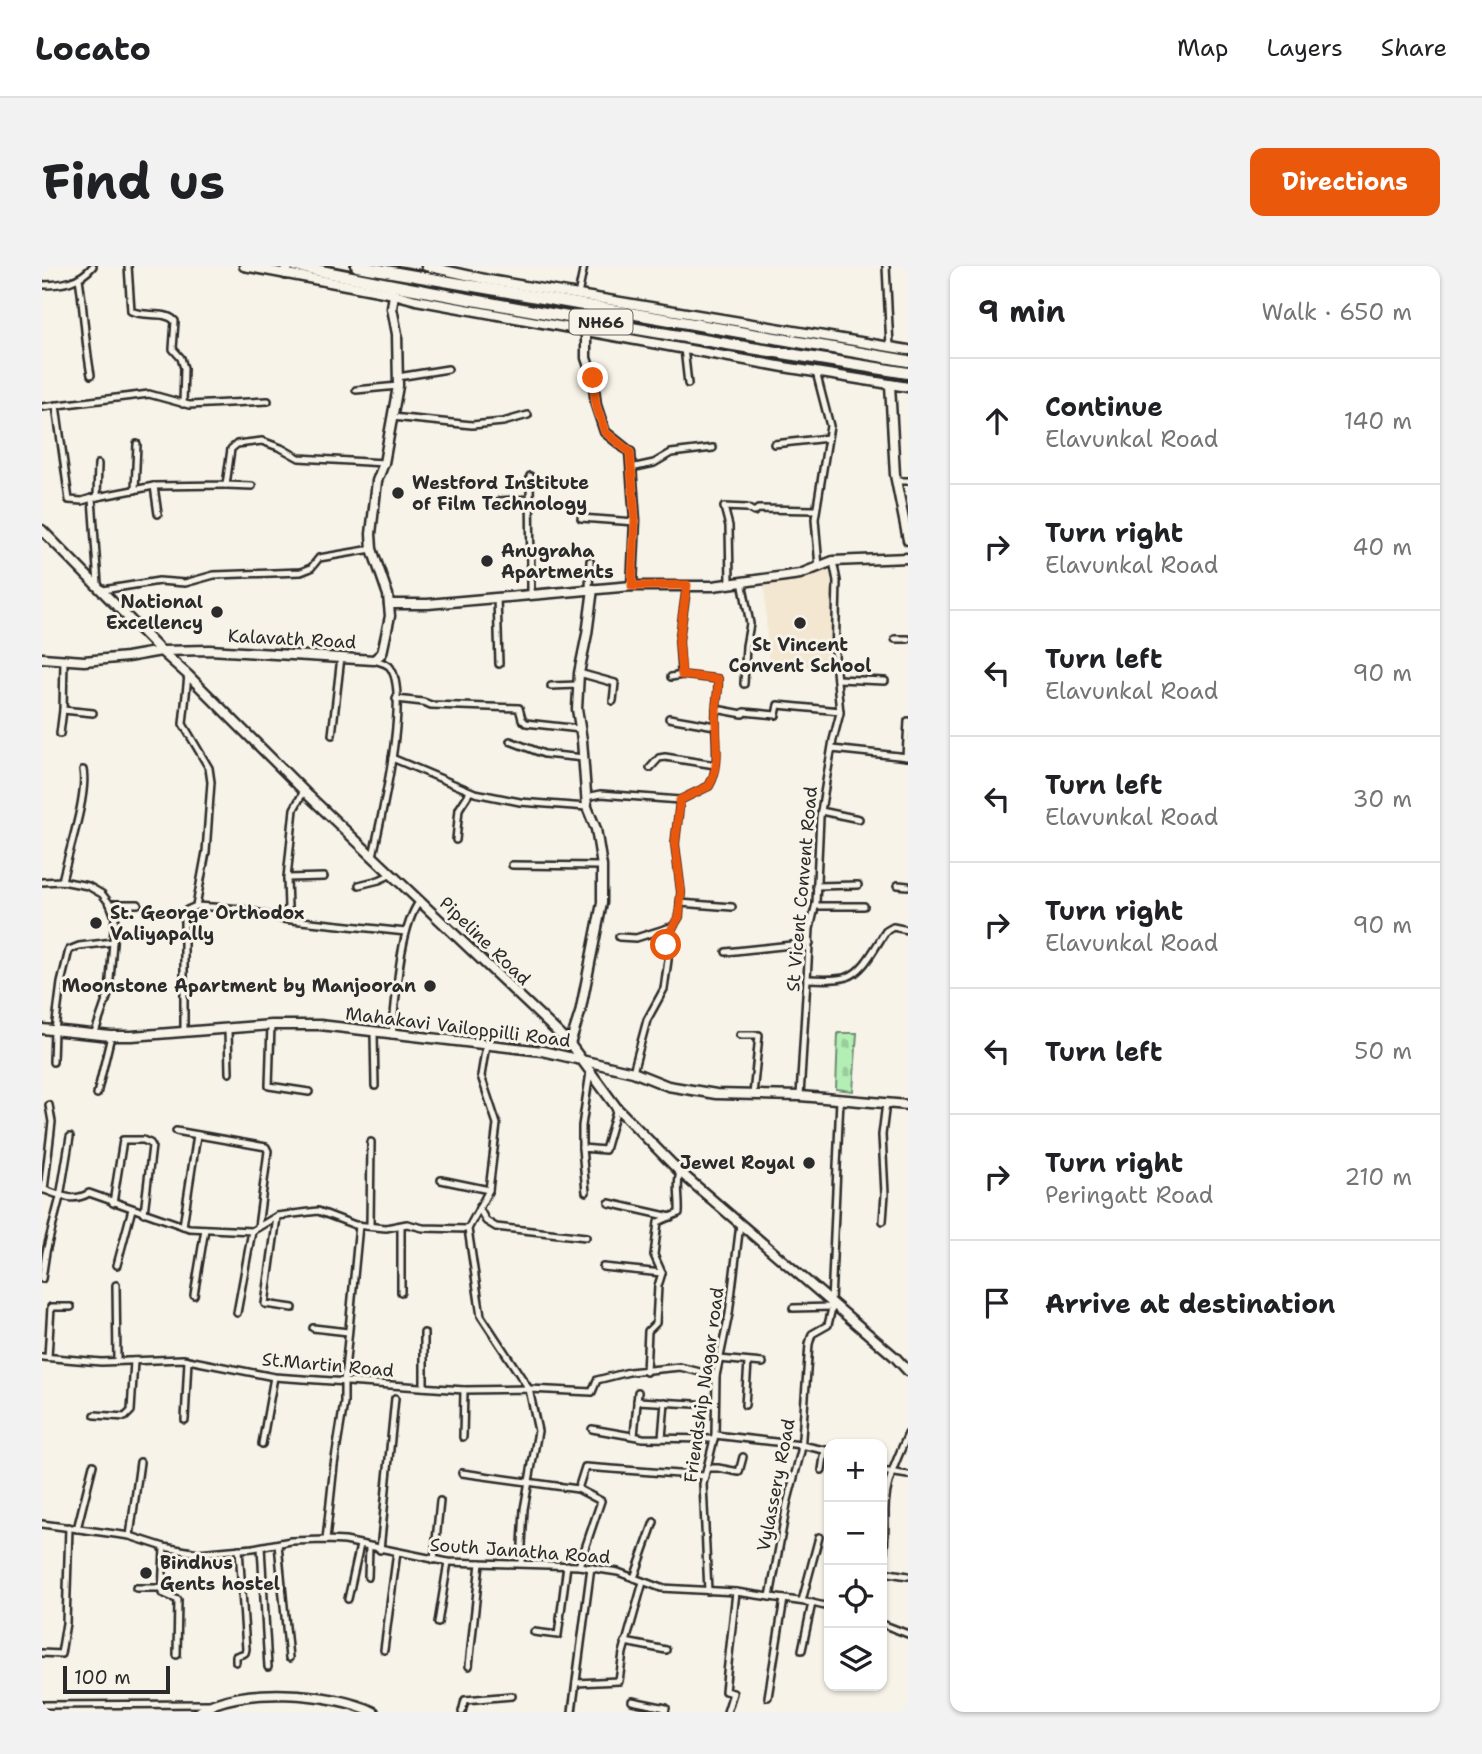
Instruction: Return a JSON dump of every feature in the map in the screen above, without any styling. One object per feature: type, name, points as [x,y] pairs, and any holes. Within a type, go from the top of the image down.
[{"type":"highway","name":"NH66","points":[[357,266],[755,330],[908,361]]},
{"type":"highway","name":"NH66","points":[[290,268],[908,373]]},
{"type":"highway","points":[[567,316],[574,299]]},
{"type":"street","points":[[42,285],[58,285],[79,278],[93,266]]},
{"type":"street","points":[[128,266],[131,311],[143,315],[166,315],[175,321],[173,349],[181,358],[184,368],[183,404]]},
{"type":"street","points":[[244,266],[290,268],[416,300],[908,387]]},
{"type":"street","points":[[426,266],[574,299],[584,266]]},
{"type":"street","points":[[886,266],[890,347]]},
{"type":"street","points":[[79,278],[87,334],[85,345],[91,375]]},
{"type":"street","name":"Kalavath Road","points":[[42,658],[84,661],[160,651],[209,650],[374,660],[382,653],[390,615],[388,595],[372,549],[372,512],[377,481],[384,463],[398,381],[397,334],[392,308],[394,293]]},
{"type":"street","points":[[586,330],[586,358],[605,432],[630,452],[635,522],[632,586]]},
{"type":"street","points":[[755,330],[908,350]]},
{"type":"street","points":[[684,348],[688,384]]},
{"type":"street","points":[[356,390],[448,369]]},
{"type":"street","points":[[816,372],[830,426],[815,519],[819,567]]},
{"type":"street","points":[[890,384],[896,481],[908,540]]},
{"type":"street","points":[[42,407],[149,394],[183,404],[268,401]]},
{"type":"street","points":[[56,405],[69,500],[77,501],[154,486],[252,486]]},
{"type":"street","points":[[392,417],[472,425],[503,422],[528,415]]},
{"type":"street","points":[[774,444],[828,438]]},
{"type":"street","points":[[226,485],[230,449],[237,444],[248,442],[271,443],[299,458],[384,463]]},
{"type":"street","points":[[135,490],[137,444]]},
{"type":"street","points":[[631,468],[654,463],[671,453],[713,448]]},
{"type":"street","points":[[98,464],[94,498],[101,587],[159,581],[185,583],[214,575],[301,572],[311,568],[319,558],[372,549]]},
{"type":"street","points":[[530,476],[531,593]]},
{"type":"street","points":[[896,481],[908,481]]},
{"type":"street","points":[[154,486],[158,514]]},
{"type":"street","points":[[499,501],[530,499]]},
{"type":"street","points":[[730,583],[729,526],[724,507],[747,508],[754,512],[758,509],[816,510]]},
{"type":"street","points":[[580,518],[635,522]]},
{"type":"street","name":"Pipeline Road","points":[[42,530],[101,587],[160,651],[570,1044],[617,1108],[680,1172],[908,1371]]},
{"type":"street","points":[[389,604],[428,604],[632,586],[713,586],[800,575],[833,561],[908,558]]},
{"type":"street","points":[[570,1044],[580,1013],[602,903],[602,866],[596,829],[587,807],[577,709],[579,673],[587,634],[591,589],[590,561]]},
{"type":"street","name":"St Vicent Convent Road","points":[[800,1096],[821,811],[840,711],[834,641],[837,581],[833,561]]},
{"type":"street","points":[[742,581],[750,624],[744,684]]},
{"type":"street","points":[[682,675],[679,641],[687,585]]},
{"type":"street","points":[[497,597],[499,664]]},
{"type":"street","points":[[895,639],[908,639]]},
{"type":"street","points":[[332,735],[341,657]]},
{"type":"street","points":[[60,734],[64,660]]},
{"type":"street","points":[[373,856],[396,742],[395,678],[390,667],[384,662],[374,660]]},
{"type":"street","points":[[579,673],[615,683],[613,701]]},
{"type":"street","points":[[188,675],[183,724],[209,768],[211,782],[206,852],[196,906]]},
{"type":"street","points":[[586,797],[601,794],[680,800],[709,786],[715,773],[718,750],[715,726],[718,679],[682,675],[671,677]]},
{"type":"street","points":[[837,679],[885,681]]},
{"type":"street","points":[[551,686],[578,685]]},
{"type":"street","points":[[396,699],[431,705],[520,708],[522,719],[526,723],[580,729]]},
{"type":"street","points":[[716,709],[743,714],[776,715],[778,705],[840,711]]},
{"type":"street","points":[[63,710],[93,713]]},
{"type":"street","points":[[669,718],[715,726]]},
{"type":"street","points":[[832,749],[907,757],[908,722]]},
{"type":"street","points":[[510,741],[544,754],[584,758]]},
{"type":"street","points":[[650,768],[659,758],[665,757],[715,765]]},
{"type":"street","points":[[392,758],[470,792],[520,802],[587,807]]},
{"type":"street","points":[[62,881],[81,806],[83,770]]},
{"type":"street","points":[[282,919],[288,908],[287,878],[294,809],[304,791]]},
{"type":"street","points":[[456,840],[459,809],[470,792]]},
{"type":"street","points":[[619,937],[636,938],[677,923],[681,892],[675,844],[680,800]]},
{"type":"street","points":[[821,811],[859,819]]},
{"type":"street","points":[[512,865],[602,866]]},
{"type":"street","points":[[359,885],[392,874]]},
{"type":"street","points":[[287,878],[324,877]]},
{"type":"street","points":[[42,882],[62,881],[88,886],[102,894],[115,917],[109,992],[94,1035]]},
{"type":"street","points":[[817,886],[858,885]]},
{"type":"street","points":[[898,885],[908,886]]},
{"type":"street","points":[[392,1035],[406,932],[420,901]]},
{"type":"street","points":[[680,903],[732,908]]},
{"type":"street","points":[[110,904],[138,904]]},
{"type":"street","points":[[184,1032],[184,917],[187,910],[196,906],[243,909],[282,919],[406,932]]},
{"type":"street","points":[[816,906],[864,906]]},
{"type":"street","points":[[633,1072],[647,1020],[664,989],[668,960],[666,945],[671,927]]},
{"type":"street","points":[[807,979],[851,976],[859,970],[886,931],[893,928],[908,930]]},
{"type":"street","points":[[53,1062],[54,1030],[69,950],[79,946],[113,942]]},
{"type":"street","points":[[726,953],[810,943]]},
{"type":"street","name":"Mahakavi Vailoppilli Road","points":[[42,1029],[111,1036],[320,1025],[542,1051],[633,1072],[682,1089],[716,1094],[800,1096],[908,1105]]},
{"type":"street","points":[[271,1026],[269,1086],[309,1093]]},
{"type":"street","points":[[228,1030],[229,1073]]},
{"type":"street","points":[[374,1032],[375,1086]]},
{"type":"street","points":[[740,1035],[759,1035],[753,1095]]},
{"type":"street","points":[[97,1094],[111,1036]]},
{"type":"street","points":[[485,1045],[481,1076],[497,1124],[489,1190],[468,1229],[481,1316],[529,1389],[538,1431],[524,1509],[521,1563]]},
{"type":"street","points":[[586,1192],[582,1126],[590,1072]]},
{"type":"street","points":[[793,1308],[832,1305],[840,1100]]},
{"type":"street","points":[[883,1222],[885,1194],[882,1135],[886,1103]]},
{"type":"street","points":[[50,1105],[52,1122],[43,1189],[60,1197],[79,1199],[89,1194],[183,1226],[205,1229],[255,1229],[277,1216],[318,1211],[359,1225],[468,1229]]},
{"type":"street","points":[[582,1148],[605,1150],[617,1108]]},
{"type":"street","points":[[176,1131],[265,1147],[268,1152],[237,1313]]},
{"type":"street","points":[[183,1226],[197,1135]]},
{"type":"street","points":[[42,1279],[70,1137]]},
{"type":"street","points":[[113,1203],[123,1139],[142,1140],[152,1146],[144,1213]]},
{"type":"street","points":[[370,1226],[371,1142]]},
{"type":"street","points":[[680,1172],[677,1181],[680,1196],[678,1213],[658,1222],[656,1230],[654,1255],[662,1273],[657,1295],[656,1323],[648,1331],[646,1372],[680,1367],[716,1376]]},
{"type":"street","points":[[441,1180],[489,1190]]},
{"type":"street","points":[[609,1203],[671,1217]]},
{"type":"street","points":[[117,1265],[132,1209]]},
{"type":"street","points":[[479,1209],[486,1221],[496,1227],[586,1237]]},
{"type":"street","points":[[277,1216],[265,1304],[293,1308]]},
{"type":"street","name":"Friendship Nagar road","points":[[708,1591],[703,1510],[705,1476],[714,1437],[716,1376],[729,1314],[740,1224]]},
{"type":"street","points":[[326,1540],[344,1403],[359,1225]]},
{"type":"street","points":[[401,1226],[401,1292]]},
{"type":"street","points":[[194,1296],[205,1229]]},
{"type":"street","points":[[603,1267],[662,1273]]},
{"type":"street","points":[[116,1285],[117,1362]]},
{"type":"street","name":"Vylassery Road","points":[[770,1597],[801,1445],[809,1344],[812,1334],[828,1325],[832,1305]]},
{"type":"street","points":[[45,1357],[51,1307],[72,1307]]},
{"type":"street","points":[[313,1328],[348,1332]]},
{"type":"street","points":[[424,1333],[424,1387]]},
{"type":"street","name":"St.Martin Road","points":[[45,1357],[117,1362],[188,1360],[274,1377],[464,1390],[592,1392],[597,1380],[629,1371],[646,1372]]},
{"type":"street","points":[[719,1359],[764,1363]]},
{"type":"street","points":[[184,1420],[188,1360]]},
{"type":"street","points":[[95,1415],[125,1417],[131,1411],[134,1361]]},
{"type":"street","points":[[745,1405],[748,1363]]},
{"type":"street","points":[[262,1444],[274,1377]]},
{"type":"street","points":[[463,1437],[464,1390]]},
{"type":"street","points":[[634,1436],[638,1392]]},
{"type":"street","points":[[380,1550],[395,1398]]},
{"type":"street","points":[[637,1401],[714,1405]]},
{"type":"street","points":[[663,1438],[665,1402]]},
{"type":"street","points":[[592,1429],[663,1438],[714,1437],[801,1445],[824,1450]]},
{"type":"street","points":[[884,1565],[887,1535],[885,1514],[891,1472],[908,1434]]},
{"type":"street","points":[[707,1468],[739,1472],[743,1457]]},
{"type":"street","points":[[821,1470],[824,1460]]},
{"type":"street","points":[[130,1536],[140,1462]]},
{"type":"street","points":[[77,1529],[93,1465]]},
{"type":"street","points":[[578,1489],[585,1468],[705,1476]]},
{"type":"street","points":[[887,1472],[908,1475]]},
{"type":"street","points":[[462,1473],[578,1489],[601,1501],[579,1566]]},
{"type":"street","points":[[435,1560],[440,1501]]},
{"type":"street","points":[[634,1578],[654,1522]]},
{"type":"street","name":"South Janatha Road","points":[[42,1524],[130,1536],[164,1547],[198,1553],[326,1540],[448,1562],[590,1567],[661,1588],[736,1592],[824,1606]]},
{"type":"street","points":[[42,1653],[61,1654],[66,1623],[69,1527]]},
{"type":"street","points":[[802,1601],[819,1537]]},
{"type":"street","points":[[278,1544],[289,1658]]},
{"type":"street","points":[[348,1599],[360,1545]]},
{"type":"street","points":[[164,1547],[162,1594],[178,1600],[177,1655]]},
{"type":"street","points":[[261,1547],[268,1667]]},
{"type":"street","points":[[368,1577],[369,1547]]},
{"type":"street","points":[[236,1662],[236,1656],[245,1653],[246,1649],[239,1549]]},
{"type":"street","points":[[384,1650],[397,1552]]},
{"type":"street","points":[[438,1623],[448,1562]]},
{"type":"street","points":[[469,1666],[480,1563]]},
{"type":"street","points":[[534,1632],[558,1635],[567,1565]]},
{"type":"street","points":[[572,1712],[590,1567]]},
{"type":"street","points":[[887,1573],[908,1576]]},
{"type":"street","points":[[576,1683],[619,1681],[625,1642],[643,1582]]},
{"type":"street","points":[[136,1588],[163,1588]]},
{"type":"street","points":[[727,1712],[733,1693],[725,1691],[736,1592]]},
{"type":"street","points":[[768,1696],[784,1599]]},
{"type":"street","points":[[802,1650],[812,1603]]},
{"type":"street","points":[[887,1626],[908,1634]]},
{"type":"street","points":[[625,1642],[666,1650]]},
{"type":"street","points":[[42,1705],[61,1709],[210,1704],[265,1694],[326,1698],[374,1712]]},
{"type":"street","points":[[462,1712],[465,1700],[512,1696]]},
{"type":"street","points":[[632,1701],[666,1708],[665,1712]]},
{"type":"street","points":[[199,1712],[210,1704]]},
{"type":"shaded area","name":"St Vincent Convent School","points":[[833,561],[835,665],[769,669],[764,582]]},
{"type":"green space","points":[[838,1033],[857,1033],[853,1091],[836,1089]]},
{"type":"place","name":"Westford Institute of Film Technology","points":[[398,493]]},
{"type":"place","name":"Anugraha Apartments","points":[[487,561]]},
{"type":"place","name":"National Excellency","points":[[217,612]]},
{"type":"place","name":"St Vincent Convent School","points":[[800,623]]},
{"type":"place","name":"St. George Orthodox Valiyapally","points":[[96,923]]},
{"type":"place","name":"Moonstone Apartment by Manjooran","points":[[430,986]]},
{"type":"place","name":"Jewel Royal","points":[[809,1163]]},
{"type":"place","name":"Bindhus Gents hostel","points":[[146,1573]]},
{"type":"route","points":[[593,378],[596,405],[605,432],[630,452],[635,520],[632,586],[687,585],[679,641],[682,675],[718,679],[715,726],[718,750],[715,773],[709,786],[680,800],[675,844],[681,892],[679,917],[677,923],[671,927],[666,945]]}]
